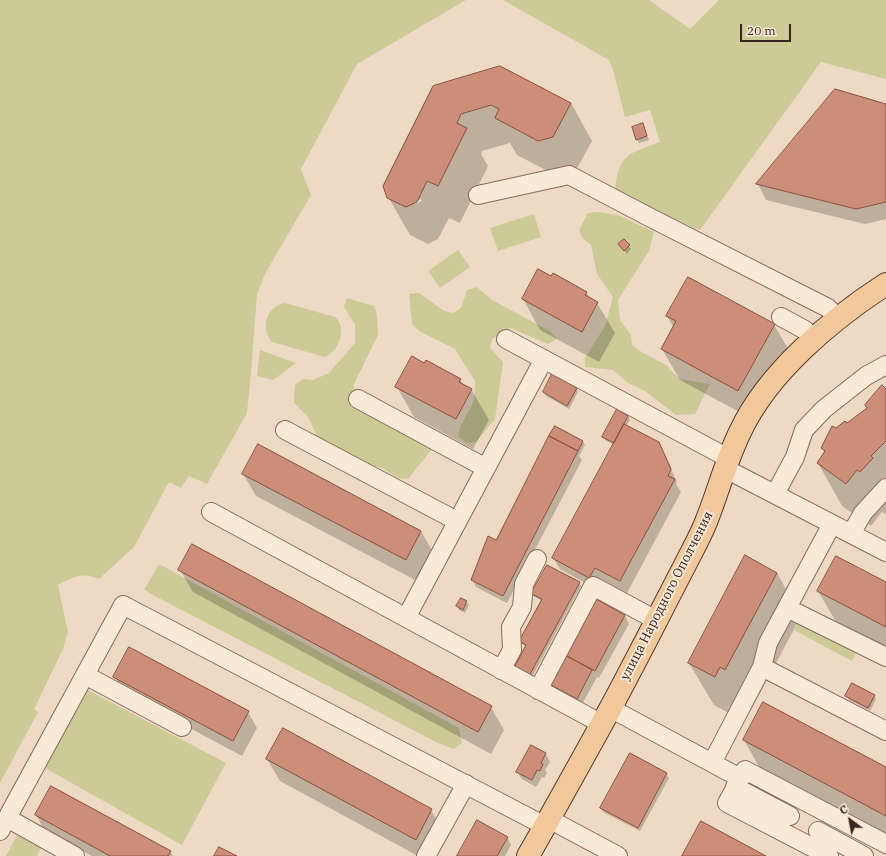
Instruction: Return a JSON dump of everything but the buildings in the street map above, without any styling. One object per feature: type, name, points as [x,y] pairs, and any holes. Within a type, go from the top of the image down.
[{"type":"main road","name":"улица Народного Ополчения","points":[[528,856],[606,716],[705,523],[726,463],[740,430],[752,410],[766,390],[814,339],[861,300],[886,284]]},
{"type":"street","points":[[478,195],[569,176],[828,308],[838,318]]},
{"type":"street","points":[[781,317],[805,330],[814,339]]},
{"type":"street","points":[[506,339],[544,359],[726,463],[775,494],[886,552]]},
{"type":"street","points":[[406,618],[544,359]]},
{"type":"street","points":[[775,494],[795,457],[804,430],[824,409],[866,376],[886,364]]},
{"type":"street","points":[[358,399],[486,468]]},
{"type":"street","points":[[285,430],[457,521]]},
{"type":"street","points":[[851,534],[863,513],[886,488]]},
{"type":"street","points":[[211,512],[538,690],[606,716],[712,763],[738,783],[790,816]]},
{"type":"street","points":[[712,763],[762,667],[768,643],[832,524]]},
{"type":"street","points":[[501,670],[512,650],[511,627],[522,607],[524,584],[537,559]]},
{"type":"street","points":[[538,690],[593,586],[656,620]]},
{"type":"street","points":[[75,856],[4,825],[123,605],[466,784],[618,856]]},
{"type":"street","points":[[787,608],[886,657]]},
{"type":"street","points":[[762,667],[886,731]]},
{"type":"street","points":[[85,675],[182,728]]},
{"type":"street","points":[[864,856],[814,839],[727,803],[745,770],[886,844]]},
{"type":"street","points":[[426,856],[466,784]]},
{"type":"street","points":[[814,839],[827,813]]},
{"type":"street","points":[[814,839],[828,856]]},
{"type":"shaded area","points":[[0,0],[466,0],[357,64],[301,169],[311,195],[266,272],[257,294],[247,413],[207,484],[189,476],[181,488],[169,482],[134,547],[99,579],[82,575],[69,579],[58,585],[68,632],[63,649],[34,709],[38,712],[0,783]]},
{"type":"shaded area","points":[[503,0],[649,0],[690,29],[719,0],[886,0],[886,79],[821,62],[700,230],[678,221],[670,220],[615,191],[618,172],[625,159],[634,152],[660,142],[650,110],[625,117],[609,60]]},
{"type":"shaded area","points":[[598,212],[618,215],[654,232],[649,251],[618,300],[620,320],[631,335],[632,345],[640,351],[666,365],[680,379],[710,384],[695,414],[676,415],[645,391],[628,383],[613,370],[585,367],[585,358],[605,326],[613,297],[597,274],[591,245],[583,239],[579,230],[588,213]]},
{"type":"shaded area","points":[[534,214],[541,237],[498,251],[490,228]]},
{"type":"shaded area","points":[[458,250],[470,267],[440,288],[428,271]]},
{"type":"shaded area","points":[[477,287],[492,300],[550,331],[557,339],[548,344],[510,328],[492,339],[490,348],[503,362],[495,419],[476,442],[467,443],[458,437],[460,427],[474,401],[475,381],[455,349],[419,331],[412,324],[409,294],[419,293],[444,311],[453,313],[461,308],[467,290]]},
{"type":"shaded area","points":[[347,298],[374,306],[377,315],[378,335],[353,386],[362,401],[432,449],[408,479],[398,478],[382,468],[374,466],[373,468],[314,437],[316,434],[308,417],[294,403],[295,385],[303,379],[313,380],[329,373],[355,343],[355,324],[344,307]]},
{"type":"shaded area","points":[[285,303],[335,317],[341,327],[341,333],[338,345],[330,354],[325,357],[272,342],[266,330],[267,318],[273,308]]},
{"type":"shaded area","points":[[260,350],[296,363],[273,380],[257,376]]},
{"type":"shaded area","points":[[159,564],[459,728],[462,743],[454,749],[440,744],[149,593],[144,589]]},
{"type":"shaded area","points":[[798,623],[856,653],[852,661],[794,630]]},
{"type":"shaded area","points":[[86,689],[226,763],[182,845],[45,768]]},
{"type":"shaded area","points":[[17,835],[41,848],[37,856],[6,856]]}]
